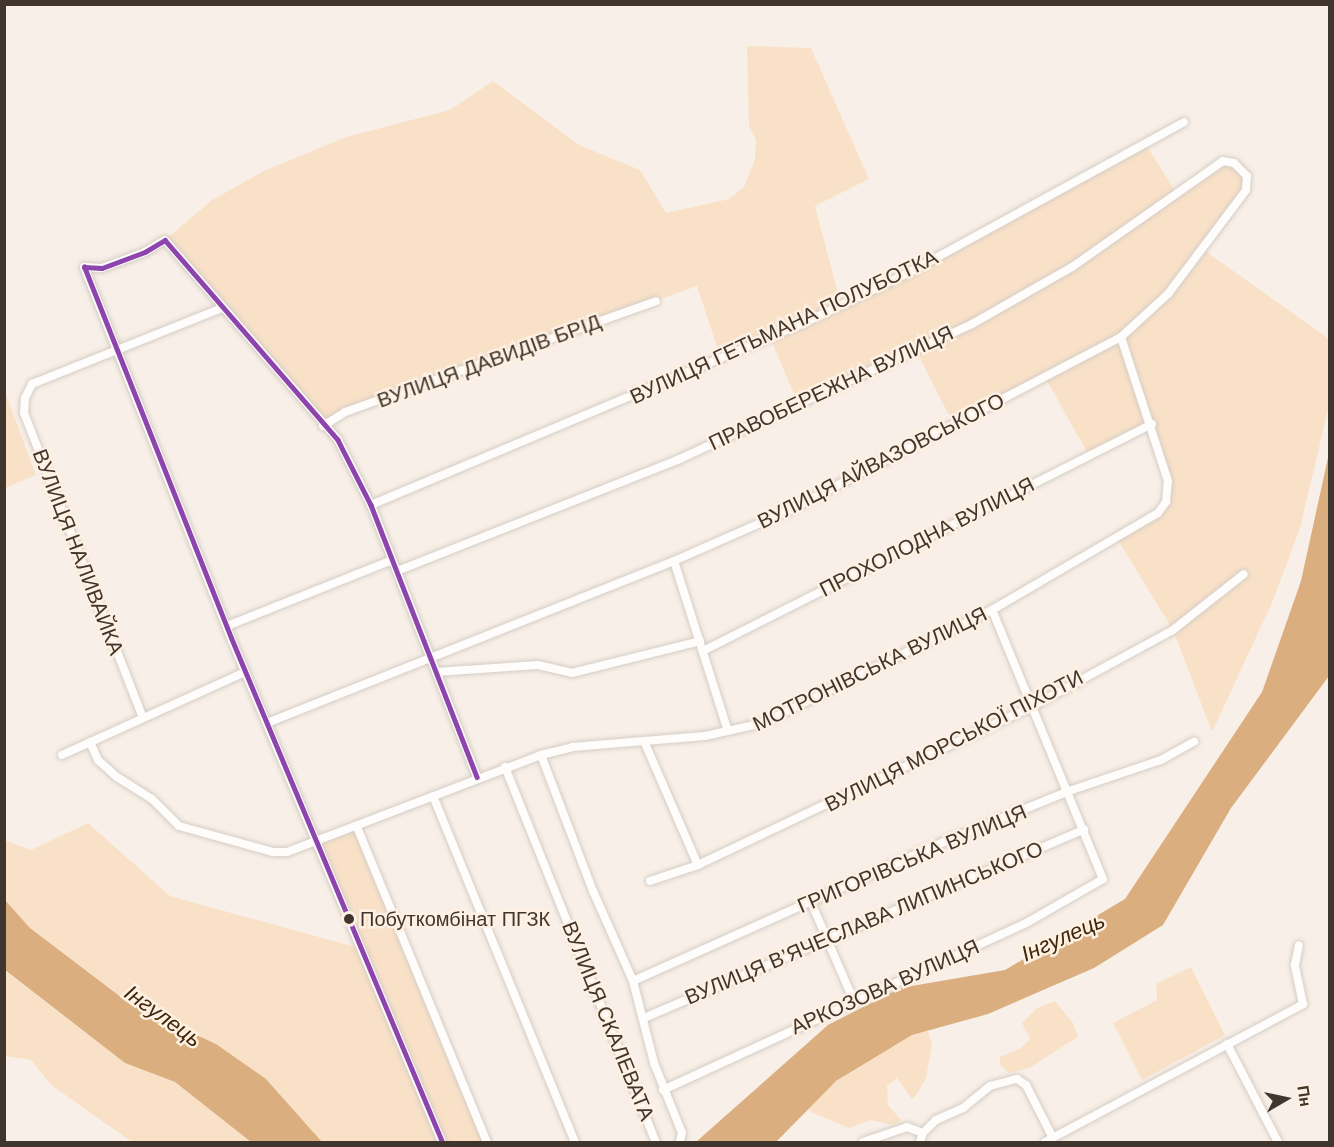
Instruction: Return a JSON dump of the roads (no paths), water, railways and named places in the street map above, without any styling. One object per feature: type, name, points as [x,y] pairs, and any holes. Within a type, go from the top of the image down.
[{"type":"street","name":"ВУЛИЦЯ ГЕТЬМАНА ПОЛУБОТКА","points":[[371,505],[682,376],[841,305],[912,271],[1184,122]]},
{"type":"street","name":"ПРАВОБЕРЕЖНА ВУЛИЦЯ","points":[[397,571],[680,459],[972,324],[1072,267],[1222,161],[1238,166]]},
{"type":"street","name":"ВУЛИЦЯ АЙВАЗОВСЬКОГО","points":[[267,723],[430,656],[675,561],[812,498],[1120,337],[1168,294],[1246,190],[1247,176],[1238,166]]},
{"type":"street","points":[[442,1143],[227,626],[115,350],[84,267],[102,268],[146,252],[165,240],[349,455],[371,505],[477,777]]},
{"type":"street","name":"ВУЛИЦЯ ДАВИДІВ БРІД","points":[[323,426],[345,412],[656,301]]},
{"type":"street","points":[[115,350],[222,308]]},
{"type":"street","name":"МОТРОНІВСЬКА ВУЛИЦЯ","points":[[316,843],[477,777],[541,754],[572,747],[728,731],[772,720],[992,610],[1158,513],[1166,502],[1168,481],[1152,424],[1120,337]]},
{"type":"street","name":"ВУЛИЦЯ НАЛИВАЙКА","points":[[115,350],[32,384],[25,398],[24,414],[142,718]]},
{"type":"street","name":"ПРОХОЛОДНА ВУЛИЦЯ","points":[[703,651],[1152,424]]},
{"type":"street","points":[[227,626],[392,560]]},
{"type":"street","points":[[675,561],[728,731]]},
{"type":"street","name":"ВУЛИЦЯ МОРСЬКОЇ ПІХОТИ","points":[[650,880],[698,865],[1033,706],[1173,630],[1244,574]]},
{"type":"street","points":[[992,610],[1084,829]]},
{"type":"street","points":[[436,672],[538,665],[572,673],[699,640]]},
{"type":"street","points":[[62,755],[246,672]]},
{"type":"street","points":[[644,741],[698,865]]},
{"type":"street","points":[[90,742],[98,760],[117,777],[152,799],[179,826],[273,852],[316,843]]},
{"type":"street","name":"ГРИГОРІВСЬКА ВУЛИЦЯ","points":[[633,981],[1069,791],[1161,760],[1194,742]]},
{"type":"street","points":[[541,754],[593,891],[633,981],[663,1090],[681,1132],[680,1143]]},
{"type":"street","name":"ВУЛИЦЯ СКАЛЕВАТА","points":[[505,767],[656,1143]]},
{"type":"street","points":[[433,796],[575,1143]]},
{"type":"street","points":[[357,827],[487,1143]]},
{"type":"street","name":"АРКОЗОВА ВУЛИЦЯ","points":[[663,1090],[853,999],[1028,922],[1103,879],[1084,829]]},
{"type":"street","name":"ВУЛИЦЯ В’ЯЧЕСЛАВА ЛИПИНСЬКОГО","points":[[644,1018],[1084,829]]},
{"type":"street","points":[[811,902],[853,999]]},
{"type":"street","points":[[920,1143],[923,1133],[936,1120],[963,1108],[990,1086],[1017,1079],[1026,1084],[1049,1140],[1303,1004],[1295,965],[1299,945]]},
{"type":"street","points":[[1227,1044],[1278,1143]]},
{"type":"street","points":[[863,1143],[907,1127],[923,1133]]},
{"type":"water","name":"Інгулець","points":[[1329,453],[1329,676],[1231,808],[1163,925],[1094,968],[988,1014],[912,1035],[836,1081],[776,1142],[696,1142],[828,1025],[900,988],[1005,970],[1125,899],[1262,692],[1301,581]]},
{"type":"water","points":[[5,900],[30,928],[130,1004],[216,1044],[266,1079],[322,1142],[251,1142],[175,1082],[125,1063],[5,970]]},
{"type":"place","name":"Побуткомбінат ПГЗК","points":[[349,919]]}]
